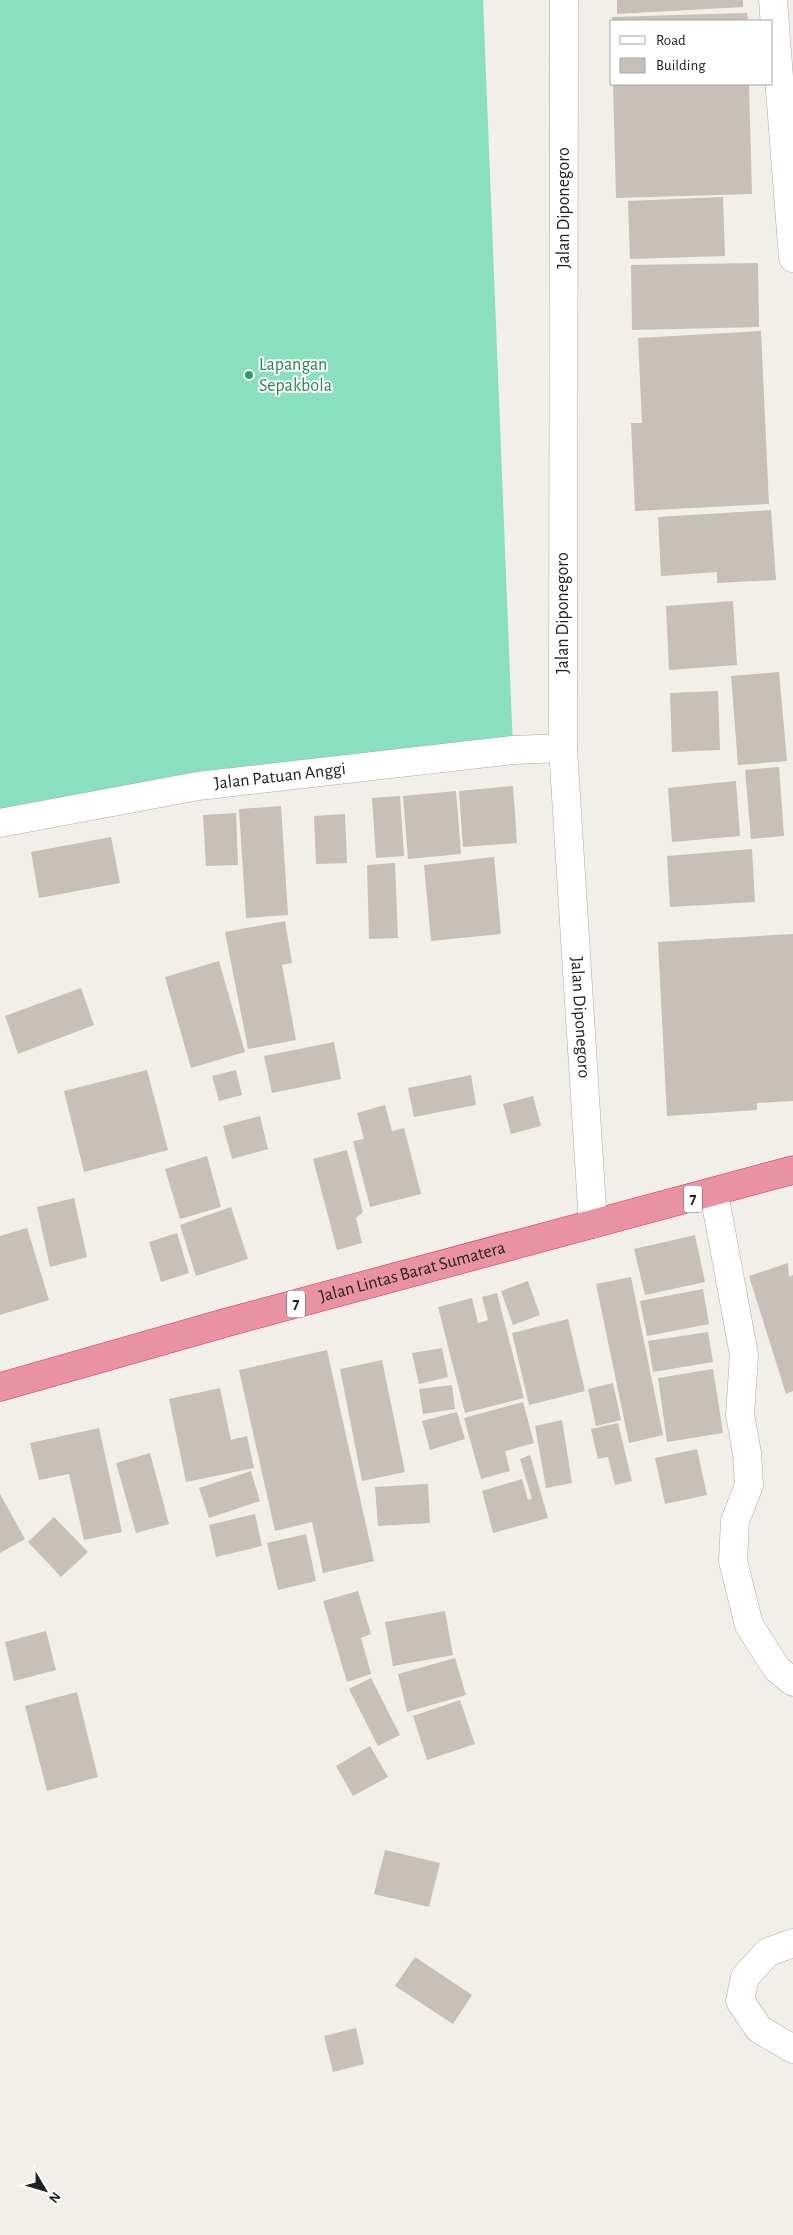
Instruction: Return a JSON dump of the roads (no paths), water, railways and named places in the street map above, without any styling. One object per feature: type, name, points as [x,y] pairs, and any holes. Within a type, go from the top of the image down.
[{"type":"highway","name":"7","points":[[593,1224],[714,1193],[793,1170]]},
{"type":"highway","name":"Jalan Lintas Barat Sumatera","points":[[0,1387],[228,1322],[593,1224]]},
{"type":"street","name":"Jalan Diponegoro","points":[[564,0],[563,748],[593,1224]]},
{"type":"street","points":[[774,0],[793,258]]},
{"type":"street","name":"Jalan Patuan Anggi","points":[[0,823],[198,786],[513,750],[563,748]]},
{"type":"street","points":[[714,1193],[744,1355],[740,1416],[747,1453],[749,1485],[735,1521],[733,1561],[749,1626],[777,1669],[793,1682]]},
{"type":"street","points":[[793,1943],[768,1952],[745,1977],[740,2001],[759,2029],[793,2049]]},
{"type":"place","name":"Lapangan Sepakbola","points":[[249,375]]}]
